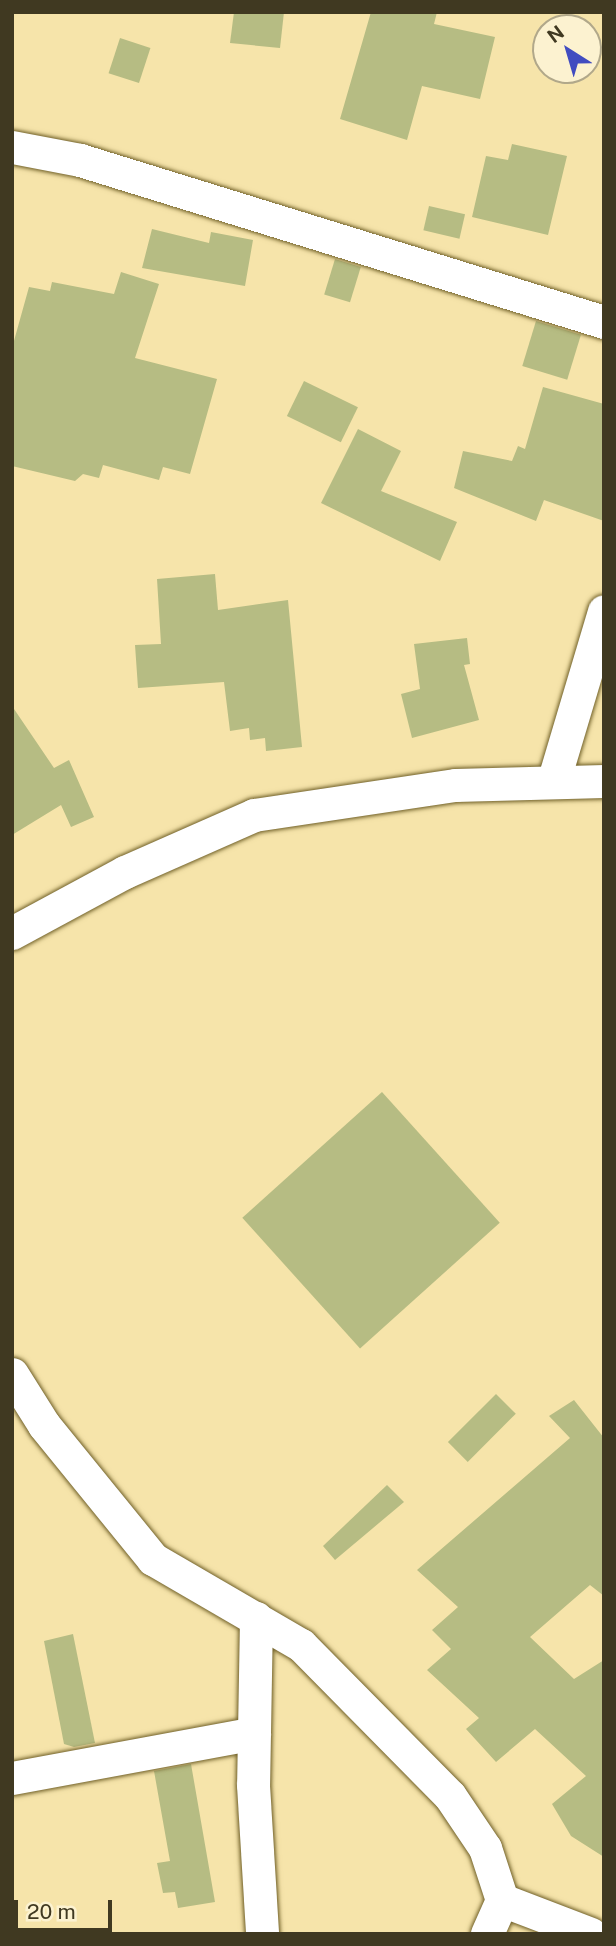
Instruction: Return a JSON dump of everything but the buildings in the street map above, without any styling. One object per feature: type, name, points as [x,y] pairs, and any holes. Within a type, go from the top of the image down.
[{"type":"street","points":[[12,147],[80,160],[604,322]]},
{"type":"street","points":[[554,779],[604,611]]},
{"type":"street","points":[[12,933],[125,872],[254,815],[455,785],[554,779],[604,780]]},
{"type":"street","points":[[12,1374],[44,1425],[153,1559],[301,1644],[450,1796],[485,1848],[502,1900],[487,1934]]},
{"type":"street","points":[[256,1618],[254,1733],[262,1934]]},
{"type":"street","points":[[12,1778],[254,1733]]},
{"type":"street","points":[[502,1900],[591,1934]]}]
